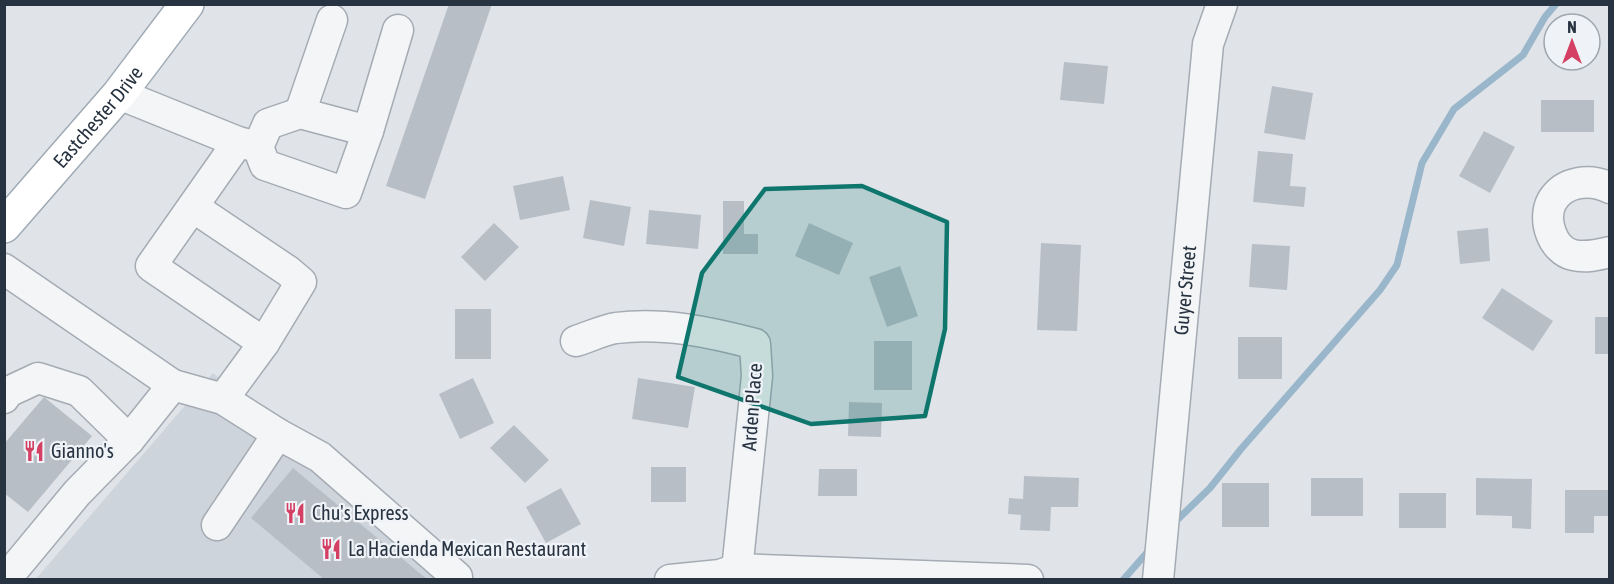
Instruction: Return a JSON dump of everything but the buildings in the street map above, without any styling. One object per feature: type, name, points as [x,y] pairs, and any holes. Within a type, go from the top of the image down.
[{"type":"main road","name":"Eastchester Drive","points":[[4,226],[119,94],[187,4]]},
{"type":"street","name":"Guyer Street","points":[[1158,579],[1208,44],[1222,4]]},
{"type":"street","points":[[300,113],[332,20]]},
{"type":"street","points":[[119,94],[248,144],[265,165],[346,193],[368,131],[398,30]]},
{"type":"street","points":[[264,343],[151,266],[193,207],[268,124],[300,113],[368,131]]},
{"type":"street","points":[[1610,188],[1589,182],[1568,186],[1559,192],[1552,202],[1549,223],[1550,232],[1563,251],[1573,255],[1590,256],[1610,252]]},
{"type":"street","points":[[193,207],[301,282],[264,343],[223,399]]},
{"type":"street","points":[[4,270],[173,385],[223,399],[278,434],[320,457],[457,579]]},
{"type":"street","name":"Arden Place","points":[[576,341],[614,328],[652,326],[707,332],[755,344],[757,376],[736,574]]},
{"type":"street","points":[[6,395],[38,378],[79,391],[129,440]]},
{"type":"street","points":[[6,577],[77,493],[129,440],[173,385]]},
{"type":"street","points":[[217,525],[278,434]]},
{"type":"street","points":[[670,579],[720,574],[1028,579]]},
{"type":"highlighted area","points":[[862,186],[947,222],[945,329],[925,416],[811,424],[678,377],[702,273],[765,189]]},
{"type":"shaded area","points":[[213,373],[450,579],[35,580]]},
{"type":"waterway","points":[[1173,524],[1210,488],[1241,449],[1380,290],[1397,265],[1422,163],[1454,109],[1523,55],[1545,17],[1556,4]]},
{"type":"waterway","points":[[1123,580],[1151,548]]},
{"type":"place","name":"Gianno's","points":[[34,451]]},
{"type":"place","name":"Chu's Express","points":[[295,513]]},
{"type":"place","name":"La Hacienda Mexican Restaurant","points":[[331,549]]}]
